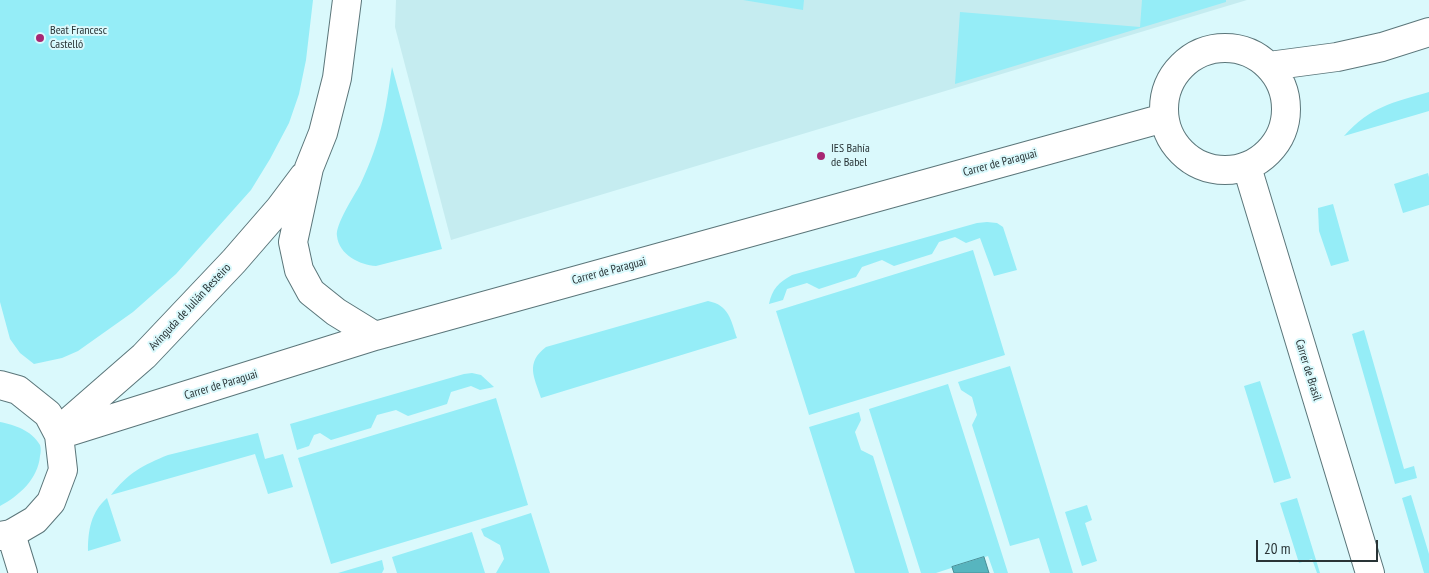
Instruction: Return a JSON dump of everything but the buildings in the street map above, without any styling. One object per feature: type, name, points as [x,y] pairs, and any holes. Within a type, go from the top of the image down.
[{"type":"street","name":"Avinguda de Julián Besteiro","points":[[347,0],[337,78],[323,133],[309,168],[293,242],[299,270],[311,292],[336,312],[375,336]]},
{"type":"street","points":[[1269,66],[1337,57],[1382,47],[1429,32]]},
{"type":"street","points":[[1216,48],[1236,49],[1254,55],[1269,66],[1283,87],[1286,102],[1286,122],[1278,142],[1264,157],[1247,167],[1229,171],[1211,170],[1194,163],[1179,151],[1169,136],[1164,118],[1164,99],[1170,81],[1182,65],[1198,54],[1216,48]]},
{"type":"street","name":"Carrer de Paraguai","points":[[58,434],[375,336],[1164,118]]},
{"type":"street","name":"Carrer de Brasil","points":[[1247,167],[1370,573]]},
{"type":"street","name":"Avinguda de Julián Besteiro","points":[[58,434],[144,356],[234,261],[280,208],[309,168]]},
{"type":"street","points":[[0,385],[18,390],[48,414],[58,434],[62,470],[51,502],[35,520],[5,535],[23,573]]},
{"type":"shaded area","points":[[0,0],[313,0],[306,60],[299,94],[289,123],[251,190],[176,274],[133,312],[78,351],[62,358],[34,364],[20,353],[10,339],[0,302]]},
{"type":"shaded area","points":[[396,0],[1247,0],[451,240],[395,27]]},
{"type":"shaded area","points":[[743,0],[804,0],[803,10]]},
{"type":"shaded area","points":[[1142,0],[1226,0],[1226,2],[955,84],[960,12],[1140,27]]},
{"type":"shaded area","points":[[392,67],[442,249],[376,266],[363,264],[346,254],[339,243],[337,231],[364,177],[376,145],[384,114]]},
{"type":"shaded area","points":[[1429,92],[1429,111],[1344,136],[1363,118],[1373,112],[1393,103]]},
{"type":"shaded area","points":[[1428,173],[1429,205],[1403,213],[1394,184]]},
{"type":"shaded area","points":[[1333,204],[1349,261],[1331,266],[1319,231],[1318,208]]},
{"type":"shaded area","points":[[977,223],[997,223],[1003,227],[1017,270],[994,276],[980,238],[966,243],[955,237],[939,242],[932,254],[894,266],[882,260],[862,267],[856,277],[819,289],[807,283],[787,289],[783,300],[769,304],[777,286],[792,275]]},
{"type":"shaded area","points":[[973,250],[1005,355],[809,415],[776,311]]},
{"type":"shaded area","points":[[708,301],[721,306],[725,310],[731,319],[737,338],[541,398],[534,377],[533,365],[539,353],[546,347]]},
{"type":"shaded area","points":[[1364,330],[1404,469],[1414,466],[1417,478],[1395,484],[1352,334]]},
{"type":"shaded area","points":[[1010,366],[1073,573],[1050,573],[1039,538],[1010,546],[972,425],[977,415],[972,397],[961,390],[958,382]]},
{"type":"shaded area","points":[[472,373],[481,375],[494,387],[480,390],[471,386],[451,392],[447,404],[408,416],[396,410],[377,415],[371,428],[331,440],[320,433],[314,435],[309,446],[297,450],[290,424]]},
{"type":"shaded area","points":[[1260,381],[1291,478],[1274,483],[1244,386]]},
{"type":"shaded area","points":[[948,384],[1008,573],[994,573],[988,556],[936,573],[921,573],[869,409]]},
{"type":"shaded area","points":[[496,398],[528,505],[331,564],[298,458]]},
{"type":"shaded area","points":[[859,412],[861,420],[855,432],[861,450],[873,456],[909,573],[855,573],[809,427]]},
{"type":"shaded area","points":[[0,422],[27,432],[40,445],[41,450],[36,472],[26,486],[0,506]]},
{"type":"shaded area","points":[[258,433],[265,459],[283,454],[293,487],[268,494],[255,454],[111,495],[130,475],[143,466],[168,455]]},
{"type":"shaded area","points":[[1411,495],[1429,554],[1429,573],[1424,573],[1402,498]]},
{"type":"shaded area","points":[[107,498],[121,541],[88,551],[94,515]]},
{"type":"shaded area","points":[[1297,498],[1320,573],[1317,573],[1312,559],[1299,563],[1280,503]]},
{"type":"shaded area","points":[[1087,505],[1092,520],[1085,523],[1097,561],[1082,566],[1065,512]]},
{"type":"shaded area","points":[[531,513],[550,573],[496,573],[504,559],[500,545],[484,536],[481,529]]},
{"type":"shaded area","points":[[472,532],[485,573],[397,573],[392,557]]},
{"type":"shaded area","points":[[984,557],[989,573],[954,573],[952,567]]},
{"type":"shaded area","points":[[382,560],[384,569],[382,573],[338,573]]},
{"type":"place","name":"Beat Francesc Castelló","points":[[40,38]]},
{"type":"place","name":"IES Bahía de Babel","points":[[821,156]]}]
